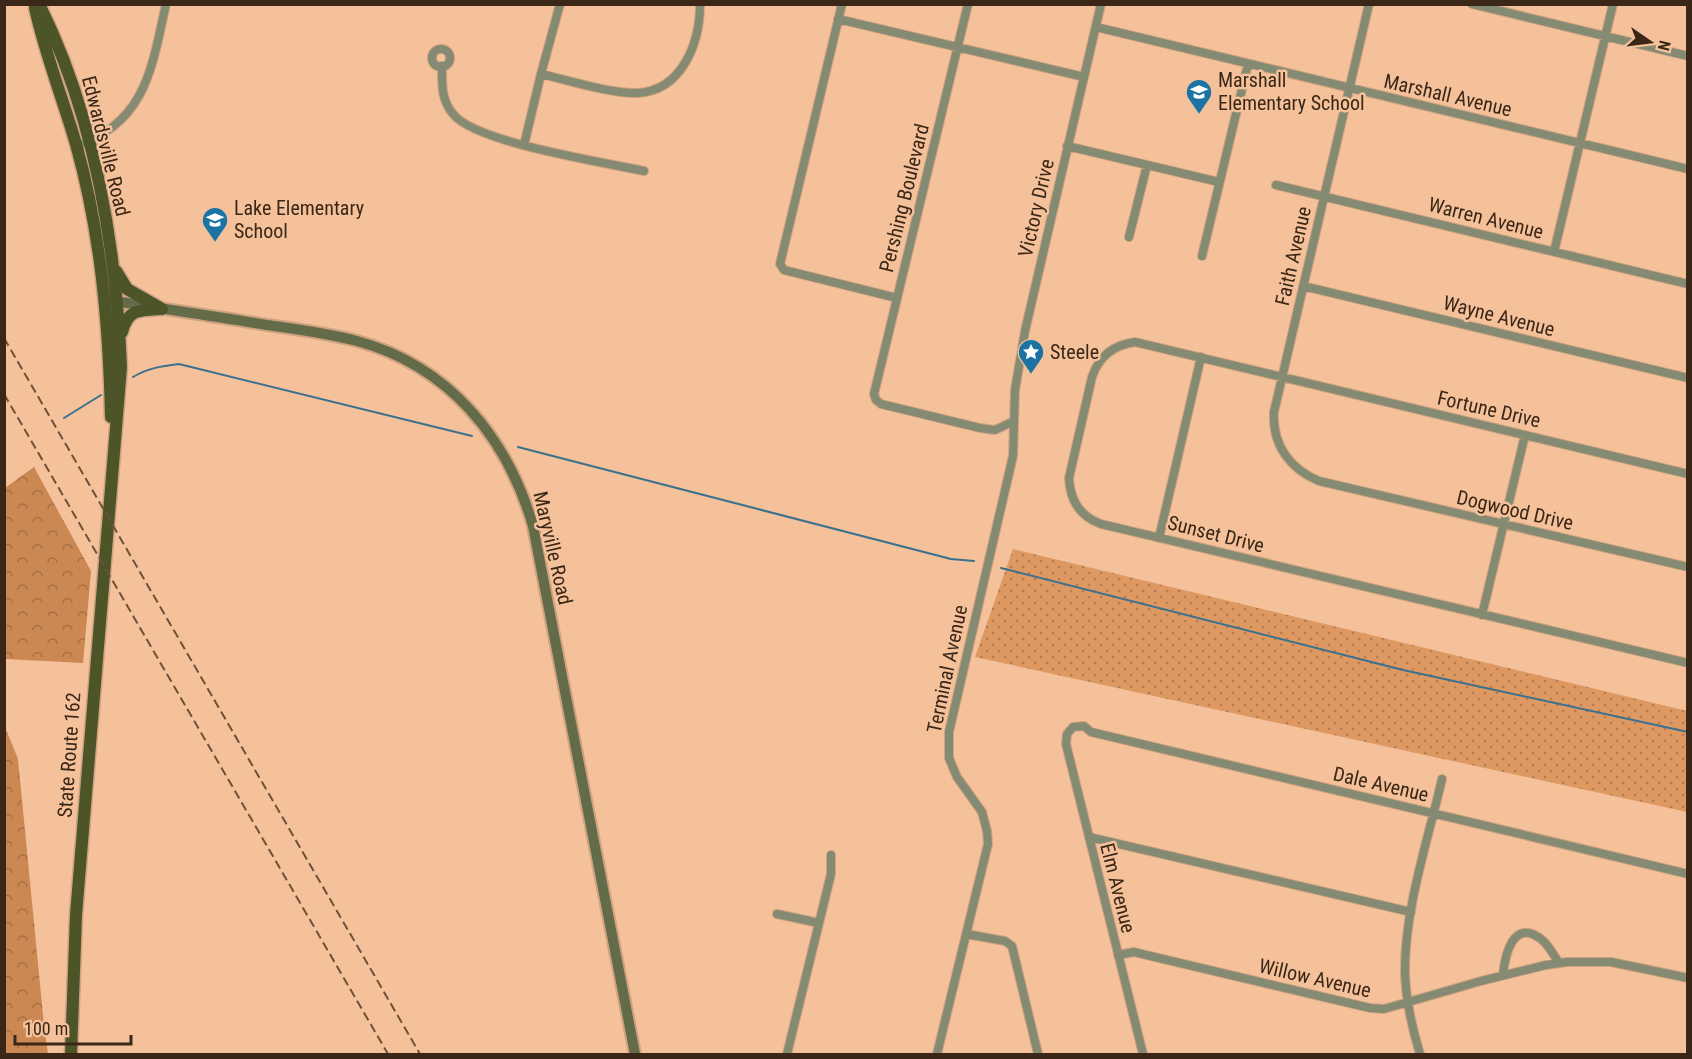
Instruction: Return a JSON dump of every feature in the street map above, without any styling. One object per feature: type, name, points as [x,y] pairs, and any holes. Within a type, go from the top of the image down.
[{"type":"main road","name":"Edwardsville Road","points":[[37,4],[54,34],[88,141],[104,207],[113,262],[112,301]]},
{"type":"main road","name":"Edwardsville Road","points":[[37,4],[46,50],[76,146],[112,301]]},
{"type":"main road","points":[[113,262],[118,277],[127,290],[162,309]]},
{"type":"main road","name":"Maryville Road","points":[[112,301],[340,336],[380,348],[416,366],[449,389],[483,423],[498,444],[518,482],[533,526],[635,1054]]},
{"type":"main road","name":"State Route 162","points":[[71,1054],[76,915],[120,393],[120,339],[112,301]]},
{"type":"main road","name":"State Route 162","points":[[112,301],[113,460]]},
{"type":"main road","points":[[120,339],[128,317],[136,310],[162,309]]},
{"type":"street","points":[[76,146],[118,123],[143,92],[153,64],[166,4]]},
{"type":"street","points":[[524,145],[560,4]]},
{"type":"street","points":[[541,74],[625,92],[646,92],[657,89],[681,71],[689,56],[698,30],[700,4]]},
{"type":"street","points":[[842,4],[780,264],[781,267],[897,298]]},
{"type":"street","name":"Pershing Boulevard","points":[[968,4],[874,394],[876,400],[881,404],[988,429],[1004,427],[1014,421]]},
{"type":"street","name":"Victory Drive","points":[[1014,421],[1015,390],[1021,352],[1101,4]]},
{"type":"street","name":"Faith Avenue","points":[[1335,485],[1319,481],[1298,470],[1284,455],[1273,425],[1282,376],[1369,4]]},
{"type":"street","points":[[1472,4],[1688,56]]},
{"type":"street","points":[[1554,252],[1613,4]]},
{"type":"street","points":[[838,18],[1084,77]]},
{"type":"street","name":"Marshall Avenue","points":[[1096,27],[1688,169]]},
{"type":"street","points":[[1202,256],[1248,64]]},
{"type":"street","points":[[442,66],[443,93],[449,109],[455,117],[481,132],[524,145],[644,171]]},
{"type":"street","points":[[1067,146],[1219,182]]},
{"type":"street","points":[[1129,237],[1147,165]]},
{"type":"street","name":"Warren Avenue","points":[[1276,185],[1688,284]]},
{"type":"street","name":"Wayne Avenue","points":[[1303,286],[1688,378]]},
{"type":"street","name":"Sunset Drive","points":[[1282,376],[1144,343],[1116,347],[1102,357],[1092,377],[1069,478],[1072,498],[1080,511],[1094,521],[1159,538],[1688,663]]},
{"type":"street","points":[[1159,538],[1202,357]]},
{"type":"street","name":"Fortune Drive","points":[[1282,376],[1688,474]]},
{"type":"street","name":"Terminal Avenue","points":[[937,1054],[986,854],[987,831],[982,812],[952,767],[948,740],[980,592],[1011,470],[1014,421]]},
{"type":"street","points":[[1482,615],[1525,435]]},
{"type":"street","name":"Dogwood Drive","points":[[1335,485],[1688,567]]},
{"type":"street","name":"Dale Avenue","points":[[1070,730],[1084,726],[1091,732],[1688,873]]},
{"type":"street","name":"Elm Avenue","points":[[1070,730],[1066,744],[1143,1054]]},
{"type":"street","points":[[1420,1054],[1408,1004],[1406,952],[1412,912],[1442,779]]},
{"type":"street","points":[[1089,837],[1412,912]]},
{"type":"street","points":[[787,1054],[832,867],[831,855]]},
{"type":"street","points":[[777,914],[819,923]]},
{"type":"street","points":[[1503,975],[1508,947],[1514,938],[1523,933],[1542,940],[1558,963]]},
{"type":"street","points":[[966,934],[1005,941],[1012,946],[1038,1054]]},
{"type":"street","name":"Willow Avenue","points":[[1118,955],[1134,952],[1370,1008],[1391,1009],[1503,975],[1558,963],[1611,962],[1688,978]]},
{"type":"shaded area","points":[[1013,549],[1687,711],[1687,812],[975,657]]},
{"type":"green space","points":[[34,467],[91,571],[83,663],[5,659],[5,488]]},
{"type":"green space","points":[[5,727],[18,759],[48,1054],[5,1054]]},
{"type":"waterway","points":[[133,377],[144,371],[179,364],[472,436]]},
{"type":"waterway","points":[[64,418],[101,395]]},
{"type":"waterway","points":[[518,447],[951,559],[974,561]]},
{"type":"waterway","points":[[1001,568],[1403,670],[1688,732]]},
{"type":"railway","points":[[4,338],[420,1054]]},
{"type":"railway","points":[[4,394],[388,1054]]},
{"type":"place","name":"Marshall Elementary School","points":[[1199,115]]},
{"type":"place","name":"Lake Elementary School","points":[[215,243]]},
{"type":"place","name":"Steele","points":[[1031,375]]}]
